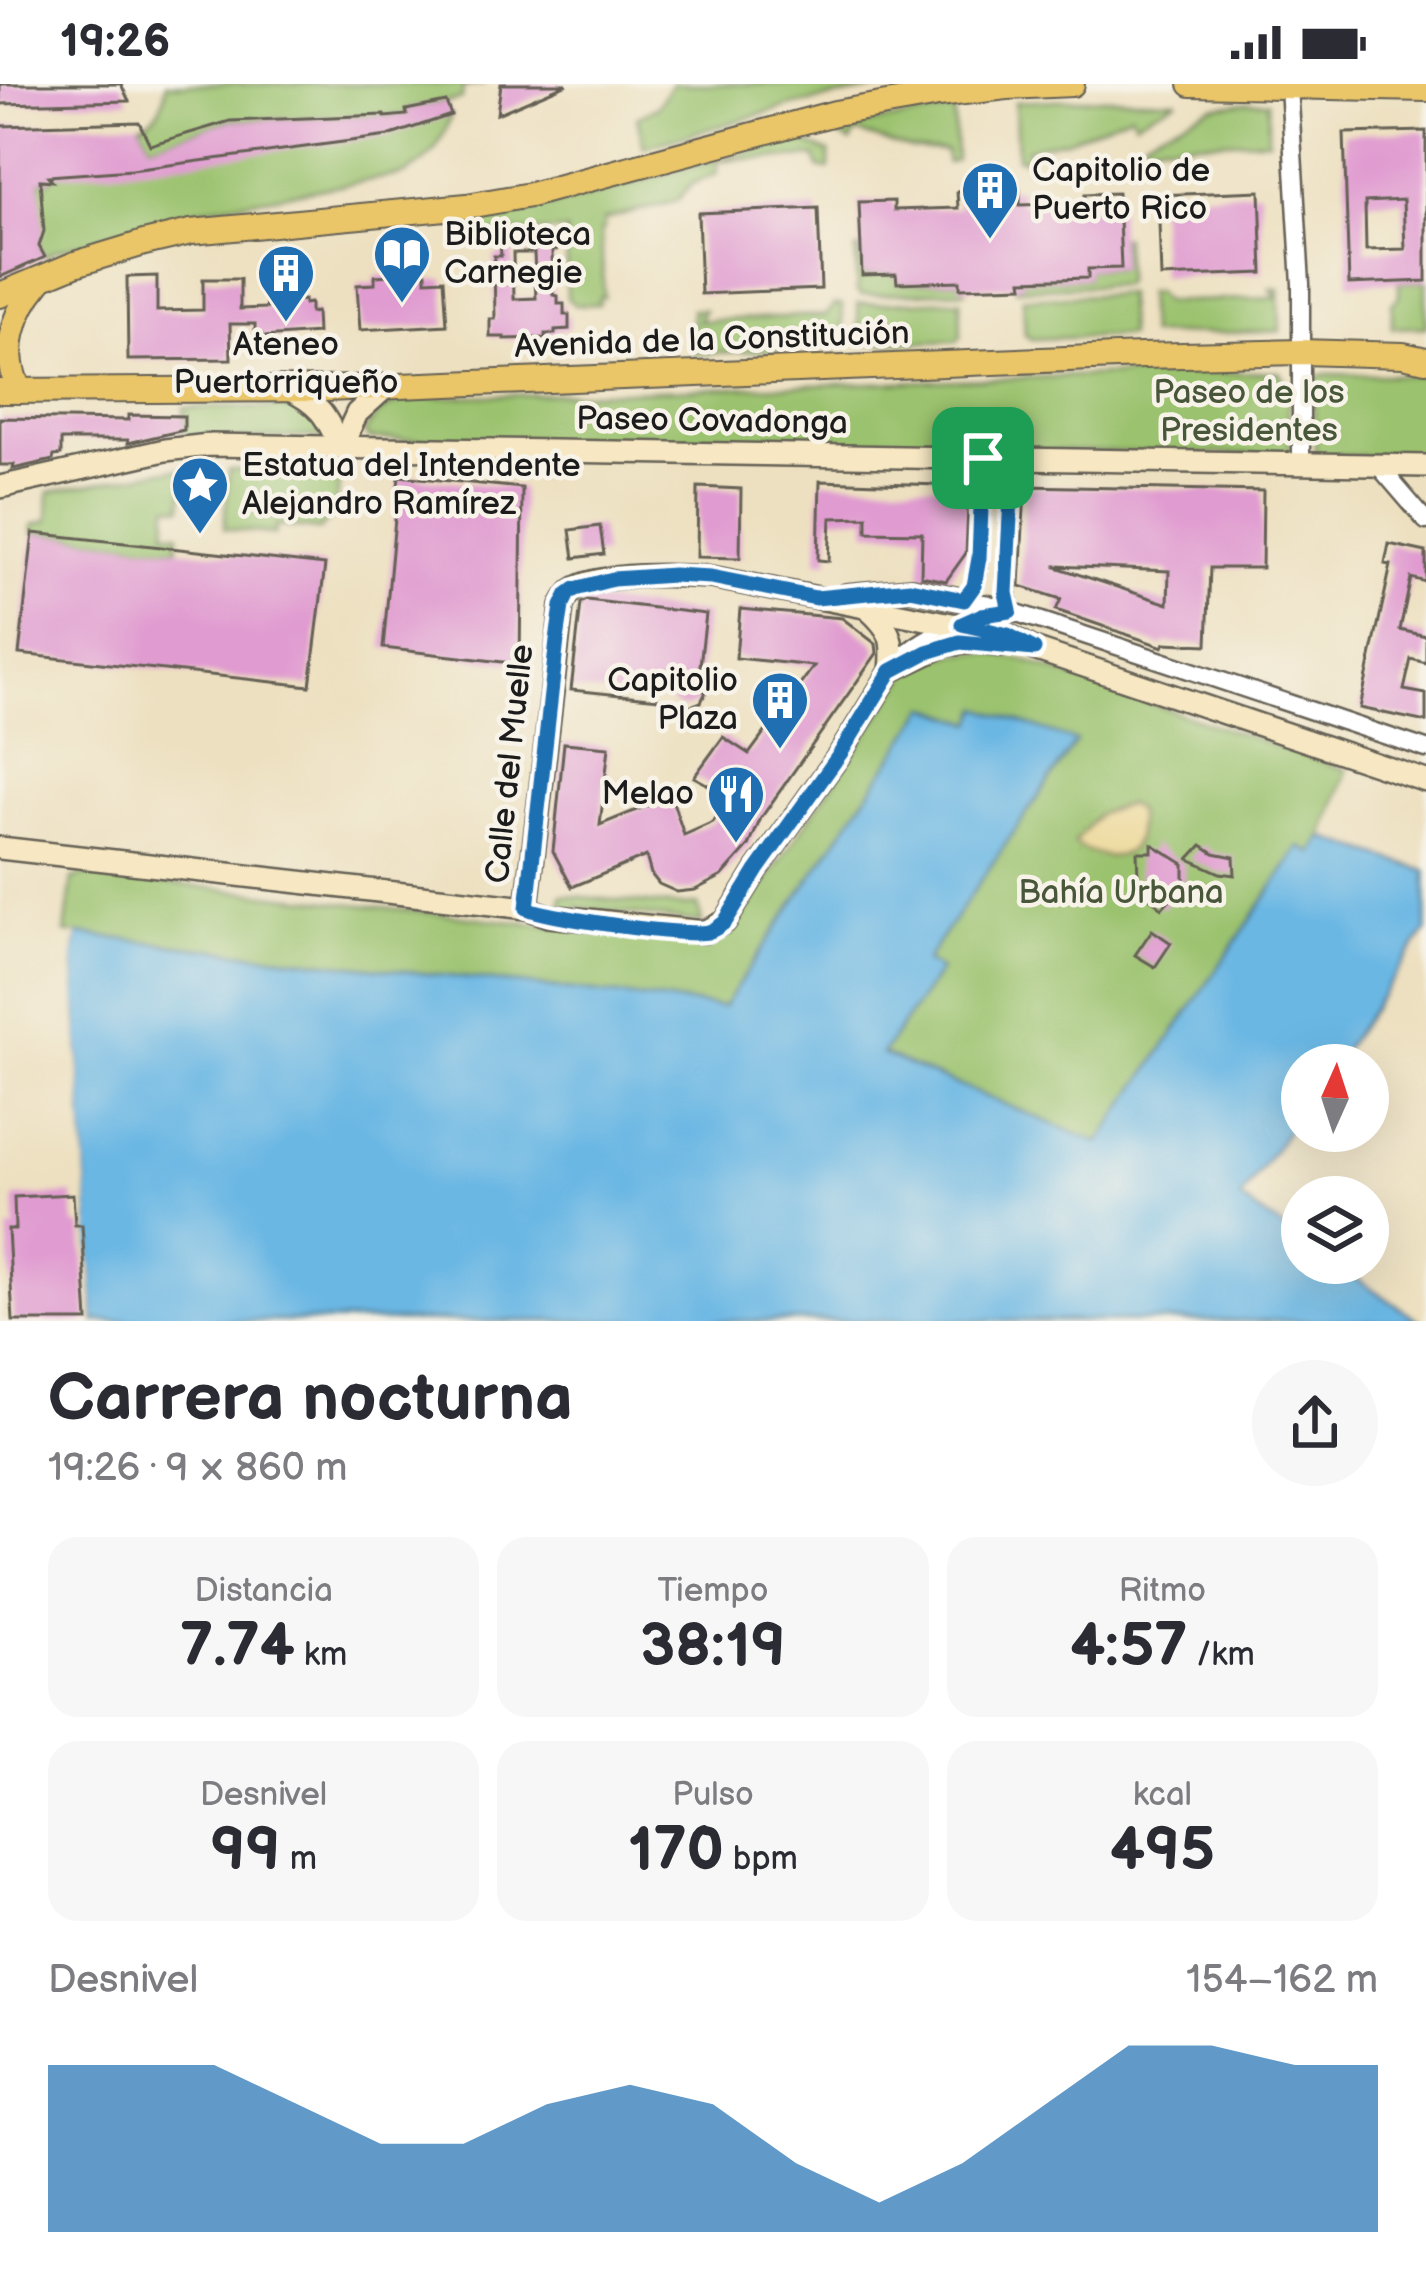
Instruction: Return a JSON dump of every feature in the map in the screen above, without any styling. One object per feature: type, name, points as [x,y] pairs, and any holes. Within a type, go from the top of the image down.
[{"type":"main road","points":[[0,295],[144,242],[191,232],[467,206],[530,195],[835,113],[938,95],[1072,84]]},
{"type":"main road","points":[[1191,84],[1426,89]]},
{"type":"main road","points":[[10,391],[12,324],[20,305],[44,276]]},
{"type":"main road","name":"Avenida de la Constitución","points":[[10,391],[288,389],[1301,352],[1426,360]]},
{"type":"main road","points":[[341,448],[357,413],[387,386]]},
{"type":"main road","points":[[288,389],[313,401],[341,448]]},
{"type":"main road","name":"Paseo Covadonga","points":[[0,487],[208,446],[1426,466]]},
{"type":"main road","name":"Calle del Muelle","points":[[527,908],[562,606],[575,589],[613,579],[711,577],[962,624],[1008,635],[1034,649]]},
{"type":"main road","name":"Calle del Muelle","points":[[816,598],[910,589],[964,600]]},
{"type":"main road","points":[[0,848],[704,932],[725,922],[891,671],[892,638],[866,608]]},
{"type":"main road","points":[[891,671],[960,642],[1034,649],[1426,781]]},
{"type":"street","points":[[1289,86],[1299,215],[1301,464]]},
{"type":"street","points":[[983,458],[979,558],[974,586],[964,600],[989,604],[1426,749]]},
{"type":"street","points":[[1010,611],[1006,593],[1013,459]]},
{"type":"street","points":[[1377,464],[1426,521]]},
{"type":"street","points":[[891,671],[906,651],[982,615],[1010,611]]},
{"type":"green space","points":[[166,84],[485,84],[463,87],[462,99],[407,110],[407,115],[230,121],[150,145],[140,124],[159,109]]},
{"type":"green space","points":[[672,84],[904,84],[795,105],[644,147],[637,117],[657,107]]},
{"type":"green space","points":[[1178,100],[1135,121],[1131,113],[1070,139],[1027,148],[1026,160],[1017,158],[1015,102]]},
{"type":"green space","points":[[1268,102],[1268,140],[1153,143],[1152,157],[1145,157],[1145,138],[1211,107]]},
{"type":"green space","points":[[954,110],[956,160],[947,163],[946,151],[910,149],[856,132],[851,142],[828,130]]},
{"type":"green space","points":[[451,115],[435,150],[405,174],[195,210],[45,257],[39,246],[40,180],[50,181],[48,176]]},
{"type":"green space","points":[[789,142],[829,152],[829,169],[819,168],[815,157],[718,160],[717,174],[691,184],[677,201],[604,220],[604,297],[599,297],[599,304],[575,305],[567,298],[566,231],[474,234],[473,222]]},
{"type":"green space","points":[[1120,237],[1124,237],[1122,285],[1016,289],[1022,280],[1087,278],[1088,269],[1120,268]]},
{"type":"green space","points":[[861,249],[863,275],[896,274],[898,283],[960,281],[965,291],[861,295],[856,250]]},
{"type":"green space","points":[[1426,281],[1426,327],[1392,328],[1392,304],[1399,297],[1399,282]]},
{"type":"green space","points":[[1271,289],[1279,289],[1280,331],[1149,335],[1146,293],[1155,292],[1164,302],[1276,298]]},
{"type":"green space","points":[[1126,294],[1128,336],[1031,339],[1025,335],[1023,298]]},
{"type":"green space","points":[[960,300],[961,337],[957,341],[859,344],[858,304]]},
{"type":"green space","points":[[834,305],[842,305],[844,346],[694,354],[692,310],[704,310],[699,321],[826,315]]},
{"type":"green space","name":"Paseo de los Presidentes","points":[[1279,372],[1288,386],[1288,455],[369,439],[364,433],[388,408],[422,398]]},
{"type":"green space","points":[[1426,376],[1426,457],[1318,455],[1313,385],[1316,377]]},
{"type":"green space","points":[[184,408],[289,408],[314,422],[323,436],[183,441]]},
{"type":"green space","points":[[185,469],[182,507],[168,506],[166,531],[179,533],[177,549],[33,533],[33,525],[48,521],[49,492]]},
{"type":"green space","points":[[229,470],[340,472],[336,513],[319,530],[276,525],[275,534],[224,529]]},
{"type":"green space","name":"Bahía Urbana","points":[[987,652],[1023,660],[1347,770],[1313,854],[1300,848],[1099,1143],[882,1054],[939,971],[926,962],[980,709],[974,723],[763,951],[723,1007],[65,933],[72,879],[87,874],[715,941],[735,927],[907,675],[945,656]]},
{"type":"green space","points":[[562,895],[698,905],[702,923],[578,907],[561,909]]},
{"type":"sand","points":[[1128,804],[1137,812],[1137,835],[1130,849],[1106,856],[1074,843],[1098,814]]},
{"type":"water","points":[[927,707],[973,723],[980,708],[1076,741],[926,961],[940,970],[882,1054],[1099,1143],[1300,847],[1313,853],[1323,837],[1426,871],[1426,931],[1348,1044],[1281,1044],[1281,1139],[1240,1199],[1281,1227],[1281,1284],[1365,1284],[1420,1321],[94,1321],[73,956],[77,934],[723,1007]]},
{"type":"pier","points":[[71,934],[77,934],[73,956],[94,1321],[88,1321],[67,956]]},
{"type":"building","points":[[0,84],[121,84],[129,101],[0,104]]},
{"type":"building","points":[[501,84],[567,84],[497,114]]},
{"type":"building","points":[[446,102],[451,115],[388,136],[132,170],[48,176],[52,181],[40,180],[44,231],[39,246],[45,257],[0,277],[0,126],[139,122],[150,145],[230,121],[385,117]]},
{"type":"building","points":[[1426,131],[1426,281],[1349,284],[1344,133]],"holes":[[[1403,200],[1405,249],[1366,250],[1365,202]]]},
{"type":"building","name":"Capitolio de Puerto Rico","points":[[1020,189],[1020,205],[1085,203],[1085,194],[1118,193],[1121,268],[1088,269],[1088,278],[960,288],[960,281],[897,283],[896,274],[862,275],[859,202],[894,201],[894,210],[958,208],[957,191]]},
{"type":"building","points":[[1260,191],[1263,273],[1161,277],[1158,195]]},
{"type":"building","points":[[818,208],[821,289],[701,294],[698,213]]},
{"type":"building","points":[[557,238],[557,250],[552,251],[553,295],[558,296],[558,304],[564,304],[569,329],[555,330],[545,338],[490,337],[490,319],[495,319],[494,256],[501,256],[500,240]],"holes":[[[513,253],[534,253],[536,298],[514,299]]]},
{"type":"building","name":"Biblioteca Carnegie","points":[[426,273],[426,280],[444,279],[447,325],[360,330],[357,285],[375,284],[375,276]]},
{"type":"building","points":[[157,276],[157,311],[203,310],[203,279],[240,279],[240,309],[267,308],[266,301],[304,300],[310,303],[310,313],[316,312],[317,333],[263,337],[255,334],[255,324],[230,324],[231,359],[128,360],[127,277]]},
{"type":"building","points":[[128,415],[184,416],[184,430],[128,443],[61,440],[61,455],[53,460],[13,469],[14,465],[0,465],[0,418],[128,420]]},
{"type":"building","points":[[399,476],[522,488],[520,664],[383,648]]},
{"type":"building","points":[[820,481],[969,486],[966,553],[946,581],[921,576],[922,533],[867,532],[867,517],[831,518],[829,561],[818,560]]},
{"type":"building","points":[[1025,486],[1263,491],[1262,568],[1210,568],[1207,645],[1165,643],[1163,647],[1056,610],[1061,599],[1020,586]],"holes":[[[1056,566],[1169,571],[1168,604]]]},
{"type":"building","points":[[698,487],[741,489],[740,558],[697,557]]},
{"type":"building","points":[[600,526],[604,554],[574,558],[570,530]]},
{"type":"building","points":[[33,533],[325,565],[310,686],[19,654]]},
{"type":"building","points":[[1389,544],[1426,552],[1426,582],[1411,578],[1400,630],[1426,636],[1426,663],[1411,659],[1404,690],[1426,694],[1426,722],[1360,708],[1391,565],[1385,564]]},
{"type":"building","points":[[581,603],[706,614],[701,702],[686,708],[669,700],[571,690]]},
{"type":"building","name":"Capitolio Plaza","points":[[740,609],[842,618],[876,644],[877,653],[761,818],[749,846],[722,876],[695,890],[677,892],[659,884],[646,856],[572,887],[553,851],[564,743],[609,747],[600,825],[671,796],[684,835],[713,822],[730,797],[694,777],[723,737],[749,754],[814,666],[736,658]]},
{"type":"building","points":[[1152,844],[1184,864],[1181,901],[1173,896],[1162,908],[1149,897],[1138,876],[1137,852],[1152,852]]},
{"type":"building","points":[[1202,845],[1234,857],[1235,875],[1189,859]]},
{"type":"building","points":[[1152,930],[1171,943],[1155,967],[1135,955]]},
{"type":"building","points":[[73,1194],[75,1225],[82,1225],[88,1321],[13,1321],[8,1229],[15,1229],[14,1197]]},
{"type":"place","name":"Capitolio de Puerto Rico","points":[[990,241]]},
{"type":"place","name":"Biblioteca Carnegie","points":[[402,305]]},
{"type":"place","name":"Ateneo Puertorriqueño","points":[[286,324]]},
{"type":"place","name":"Estatua del Intendente Alejandro Ramírez","points":[[200,536]]},
{"type":"place","name":"Capitolio Plaza","points":[[780,751]]},
{"type":"place","name":"Melao","points":[[736,845]]},
{"type":"route","points":[[983,458],[1013,459],[1006,593],[1010,611],[962,624],[1008,635],[1034,649],[960,642],[891,671],[840,754],[717,928],[681,931],[549,916],[527,908],[557,640],[568,594],[613,579],[673,575],[711,577],[816,598],[910,589],[964,600],[974,586],[979,558],[983,458]]}]
